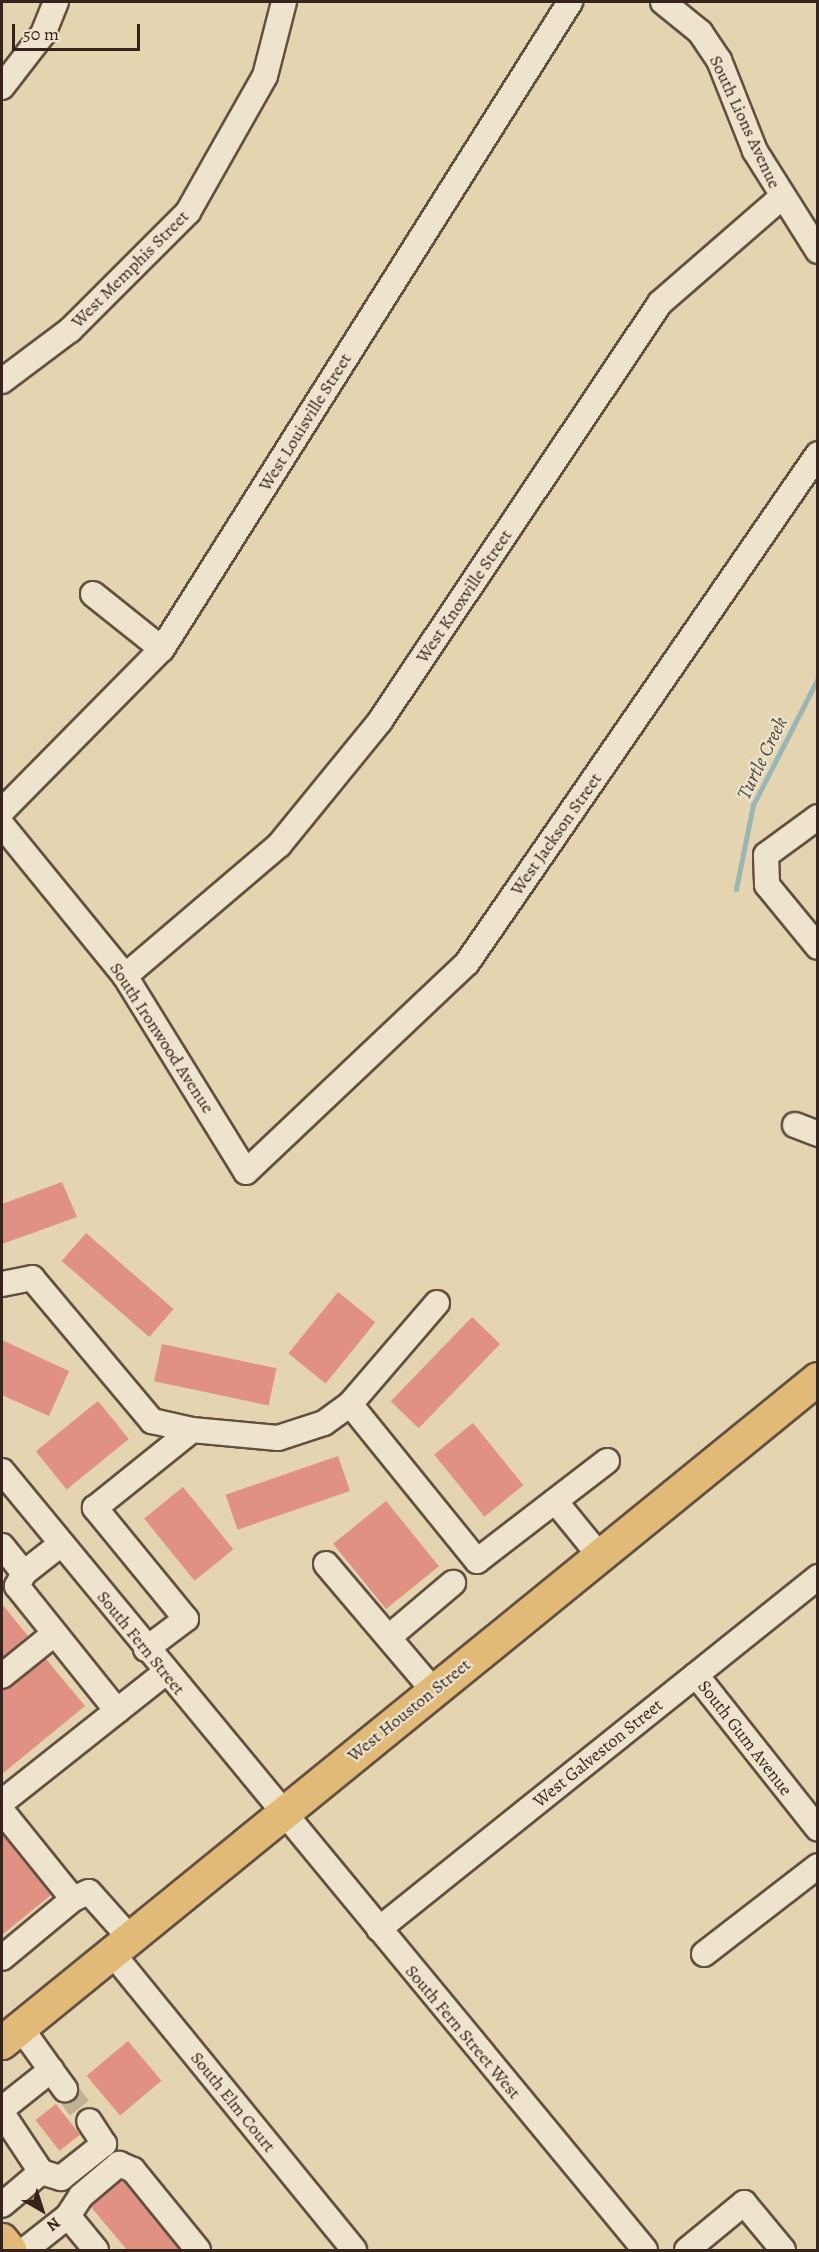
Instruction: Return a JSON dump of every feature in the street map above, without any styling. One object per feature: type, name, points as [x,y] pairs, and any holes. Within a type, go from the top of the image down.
[{"type":"main road","name":"West Houston Street","points":[[11,2036],[433,1690],[818,1379]]},
{"type":"main road","points":[[2,2240],[10,2250]]},
{"type":"street","points":[[2,87],[43,34],[56,2]]},
{"type":"street","name":"West Memphis Street","points":[[2,381],[70,330],[188,212],[264,76],[284,2]]},
{"type":"street","name":"West Louisville Street","points":[[2,811],[162,649],[570,2]]},
{"type":"street","name":"South Lions Avenue","points":[[663,2],[700,32],[719,60],[755,151],[781,198],[818,251]]},
{"type":"street","name":"West Knoxville Street","points":[[125,976],[279,845],[380,721],[660,303],[781,198]]},
{"type":"street","name":"West Jackson Street","points":[[246,1172],[467,963],[818,454]]},
{"type":"street","points":[[93,594],[162,649]]},
{"type":"street","points":[[818,817],[766,855],[767,885],[818,947]]},
{"type":"street","name":"South Ironwood Avenue","points":[[2,825],[125,976],[246,1172]]},
{"type":"street","points":[[795,1125],[818,1134]]},
{"type":"street","points":[[2,1284],[32,1278],[152,1420],[192,1430],[278,1438],[324,1423],[350,1404],[437,1303]]},
{"type":"street","points":[[350,1404],[477,1561],[608,1461]]},
{"type":"street","points":[[146,1649],[186,1619],[95,1508],[192,1430]]},
{"type":"street","name":"South Fern Street","points":[[2,1471],[281,1814]]},
{"type":"street","points":[[555,1501],[599,1556]]},
{"type":"street","points":[[61,1544],[24,1573],[17,1586],[117,1711]]},
{"type":"street","points":[[2,1546],[24,1573]]},
{"type":"street","points":[[326,1564],[433,1690]]},
{"type":"street","name":"West Galveston Street","points":[[379,1929],[818,1577]]},
{"type":"street","points":[[389,1637],[453,1582]]},
{"type":"street","points":[[2,1676],[54,1634]]},
{"type":"street","points":[[2,1802],[165,1673]]},
{"type":"street","name":"South Gum Avenue","points":[[696,1675],[818,1830]]},
{"type":"street","points":[[2,1811],[73,1899],[2,1958]]},
{"type":"street","name":"South Fern Street West","points":[[281,1814],[645,2250]]},
{"type":"street","points":[[704,1954],[818,1866]]},
{"type":"street","name":"South Elm Court","points":[[73,1899],[89,1892],[121,1946],[354,2250]]},
{"type":"street","points":[[11,2036],[58,2079],[4,2122],[41,2172],[61,2178],[104,2144],[89,2121]]},
{"type":"street","points":[[25,2250],[68,2217],[81,2196],[119,2163],[133,2170],[198,2250]]},
{"type":"street","points":[[2,2205],[41,2172]]},
{"type":"street","points":[[687,2250],[744,2203],[783,2250]]},
{"type":"street","points":[[68,2217],[96,2250]]},
{"type":"building","points":[[62,1182],[77,1217],[2,1244],[2,1204]]},
{"type":"building","points":[[86,1233],[174,1309],[149,1337],[62,1261]]},
{"type":"building","points":[[338,1292],[375,1322],[326,1384],[288,1353]]},
{"type":"building","points":[[472,1317],[500,1344],[419,1428],[391,1401]]},
{"type":"building","points":[[2,1340],[69,1371],[49,1416],[2,1395]]},
{"type":"building","points":[[162,1344],[276,1368],[269,1405],[154,1381]]},
{"type":"building","points":[[98,1401],[129,1439],[67,1489],[36,1451]]},
{"type":"building","points":[[473,1423],[523,1485],[484,1517],[434,1454]]},
{"type":"building","points":[[338,1456],[350,1491],[238,1530],[225,1495]]},
{"type":"building","points":[[183,1487],[233,1549],[194,1581],[144,1518]]},
{"type":"building","points":[[386,1501],[439,1566],[386,1609],[333,1544]]},
{"type":"building","points":[[2,1604],[28,1636],[2,1658]]},
{"type":"building","points":[[46,1659],[85,1706],[2,1774],[2,1690]]},
{"type":"building","points":[[2,1833],[51,1895],[2,1935]]},
{"type":"building","points":[[128,2041],[161,2081],[120,2116],[87,2076]]},
{"type":"building","points":[[56,2104],[80,2135],[60,2151],[36,2120]]},
{"type":"building","points":[[121,2181],[180,2250],[127,2250],[91,2207]]},
{"type":"waterway","name":"Turtle Creek","points":[[736,889],[753,805],[818,678]]},
{"type":"tunnel","points":[[65,2089],[89,2121]]}]
